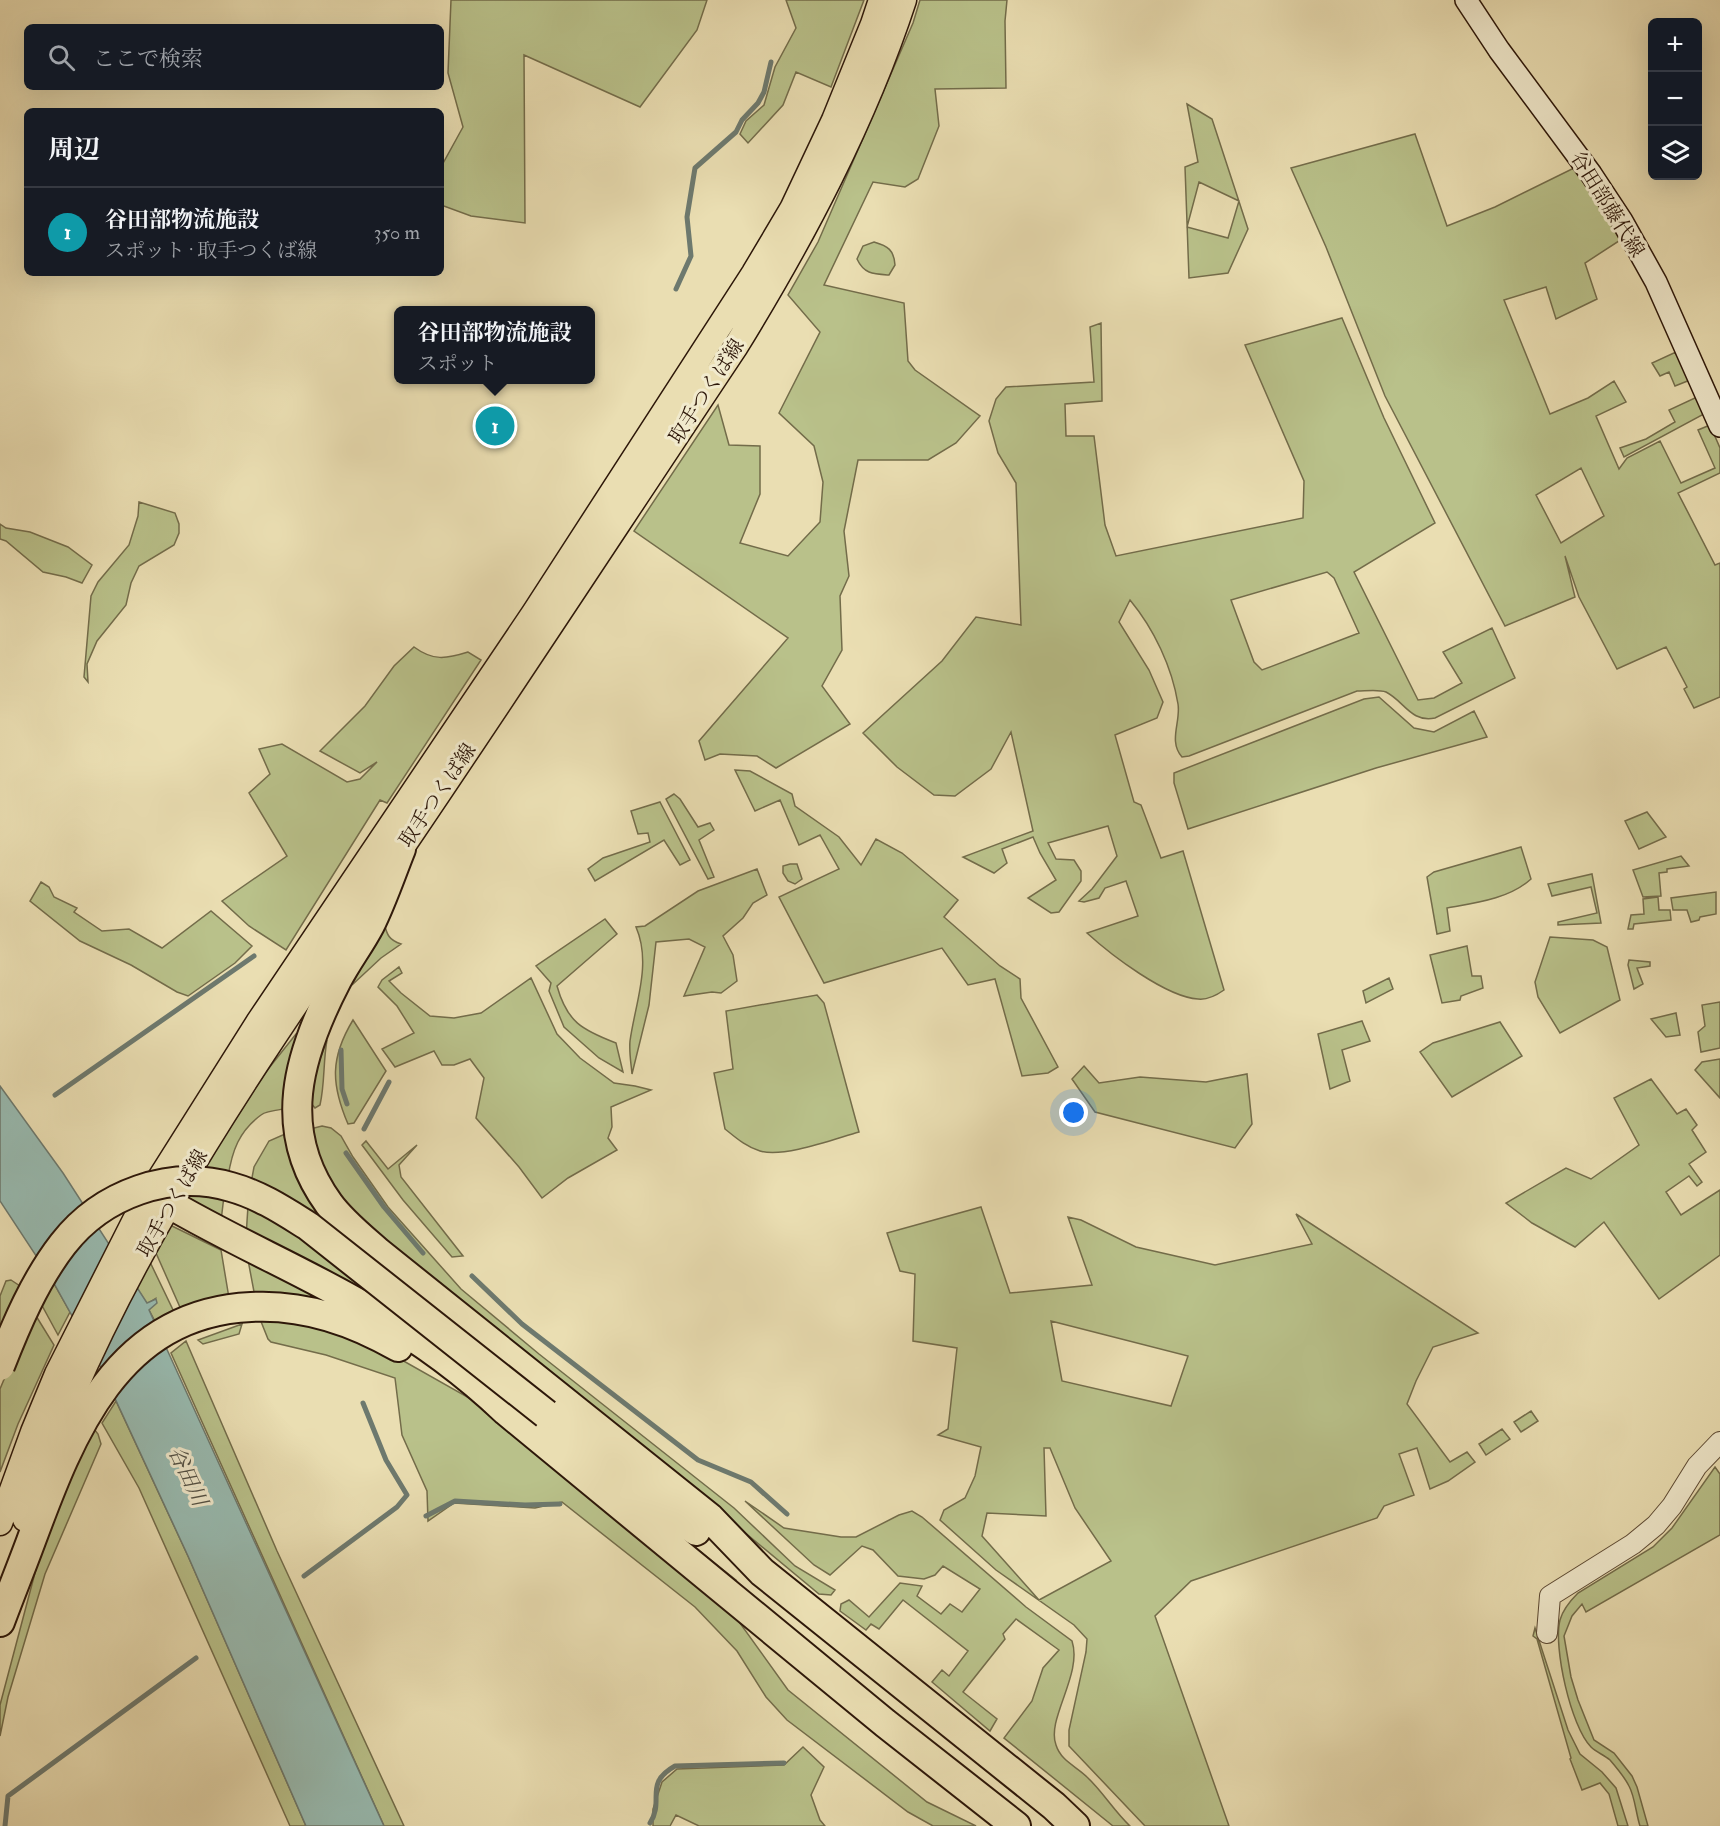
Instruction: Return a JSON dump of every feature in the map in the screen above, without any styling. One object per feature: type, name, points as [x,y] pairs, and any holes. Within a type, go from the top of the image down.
[{"type":"highway","points":[[401,849],[370,924],[319,969],[310,1042],[297,1088],[298,1135],[302,1153],[317,1186],[330,1206],[350,1227],[710,1518],[762,1572]]},
{"type":"highway","points":[[0,1366],[10,1340],[50,1262],[64,1242],[80,1226],[111,1203],[129,1193],[167,1183],[207,1182],[253,1194],[308,1226],[694,1530],[762,1572],[1054,1806],[1075,1826]]},
{"type":"highway","points":[[160,1199],[234,1241],[373,1312],[473,1380],[506,1411],[885,1723],[1016,1826]]},
{"type":"highway","points":[[0,1622],[53,1480],[96,1400],[118,1370],[146,1344],[177,1324],[224,1309],[260,1306],[281,1306],[315,1313],[380,1337],[506,1411]]},
{"type":"highway","points":[[1054,1806],[1086,1826]]},
{"type":"main road","name":"取手つくば線","points":[[0,1523],[57,1374],[101,1284],[270,1043],[319,969],[534,613],[759,264],[792,209],[834,120],[881,0]]},
{"type":"main road","name":"取手つくば線","points":[[401,849],[736,346],[774,284],[810,218],[854,127],[895,28],[904,0]]},
{"type":"main road","name":"谷田部藤代線","points":[[1466,0],[1499,50],[1591,174],[1622,221],[1656,282],[1720,426]]},
{"type":"main road","name":"取手つくば線","points":[[0,1605],[27,1515],[60,1426],[117,1303],[160,1199]]},
{"type":"street","points":[[1547,1633],[1550,1596],[1633,1544],[1656,1525],[1672,1506],[1697,1466],[1720,1442]]},
{"type":"green space","points":[[451,0],[707,0],[697,30],[640,107],[524,55],[525,223],[471,216],[444,206],[444,162],[463,127],[448,73]]},
{"type":"green space","points":[[786,0],[864,0],[831,87],[796,72],[783,105],[748,143],[740,134],[746,121],[764,105],[775,67],[796,28]]},
{"type":"green space","points":[[920,0],[1007,0],[1006,88],[935,89],[939,126],[918,179],[905,187],[873,182],[824,285],[904,303],[908,361],[915,370],[980,416],[956,443],[928,460],[858,460],[844,531],[849,576],[840,596],[842,650],[822,686],[850,724],[776,768],[757,756],[720,754],[705,760],[699,741],[788,638],[634,531],[718,405],[729,445],[760,446],[760,494],[740,543],[788,556],[820,522],[823,482],[814,446],[779,413],[820,332],[788,295],[818,242],[913,23]]},
{"type":"green space","points":[[1187,104],[1212,119],[1239,201],[1199,182],[1187,226],[1185,167],[1198,162]]},
{"type":"green space","points":[[1415,134],[1447,226],[1495,207],[1574,168],[1622,239],[1585,263],[1597,299],[1556,319],[1546,287],[1504,300],[1550,414],[1588,398],[1614,381],[1626,402],[1596,416],[1619,469],[1627,458],[1660,441],[1681,483],[1715,468],[1698,430],[1710,425],[1720,448],[1720,473],[1678,493],[1715,565],[1720,563],[1720,697],[1694,708],[1684,689],[1687,687],[1666,647],[1617,669],[1579,597],[1565,556],[1575,597],[1505,626],[1385,396],[1326,247],[1291,168]],"holes":[[[1581,468],[1604,516],[1561,543],[1536,495]]]},
{"type":"green space","points":[[1239,201],[1248,229],[1228,273],[1189,278],[1187,227],[1228,238]]},
{"type":"green space","points":[[874,242],[887,247],[892,252],[895,265],[889,275],[866,270],[857,259],[863,246]]},
{"type":"green space","points":[[1342,318],[1384,418],[1435,523],[1354,572],[1418,700],[1434,698],[1462,683],[1443,652],[1492,628],[1515,678],[1435,718],[1427,719],[1414,714],[1386,692],[1357,691],[1182,757],[1175,738],[1178,704],[1167,662],[1147,623],[1130,600],[1119,622],[1149,670],[1163,702],[1157,718],[1115,735],[1134,802],[1141,805],[1161,858],[1183,851],[1224,990],[1212,997],[1198,999],[1171,991],[1155,983],[1124,963],[1087,933],[1138,916],[1126,881],[1105,888],[1099,898],[1079,901],[1092,889],[1117,856],[1108,826],[1048,843],[1056,859],[1074,860],[1081,871],[1081,881],[1059,912],[1051,913],[1028,898],[1056,880],[1033,837],[1002,849],[1007,863],[994,873],[963,857],[1033,831],[1011,732],[991,769],[955,796],[934,795],[897,767],[863,733],[942,661],[976,617],[1021,625],[1016,483],[998,453],[989,421],[996,399],[1006,387],[1094,382],[1090,327],[1101,323],[1102,401],[1065,404],[1066,436],[1094,436],[1105,525],[1116,556],[1303,518],[1304,481],[1245,345]],"holes":[[[1327,572],[1334,578],[1359,633],[1262,670],[1254,662],[1231,600]]]},
{"type":"green space","points":[[1676,352],[1690,380],[1675,386],[1669,372],[1660,376],[1652,363]]},
{"type":"green space","points":[[1697,397],[1704,414],[1624,457],[1620,448],[1646,439],[1675,422],[1669,410]]},
{"type":"green space","points":[[139,502],[175,513],[179,533],[174,545],[139,566],[131,583],[126,605],[97,641],[87,664],[88,682],[84,677],[91,596],[98,582],[129,545],[138,516]]},
{"type":"green space","points":[[0,524],[6,528],[30,532],[68,547],[92,565],[82,583],[43,572],[6,541],[0,539]]},
{"type":"green space","points":[[414,647],[434,657],[468,652],[481,660],[387,803],[380,800],[286,950],[249,926],[222,901],[287,856],[249,793],[270,774],[259,749],[282,744],[347,782],[360,779],[377,762],[360,773],[320,751],[365,706],[394,666]]},
{"type":"green space","points":[[1379,697],[1414,728],[1434,732],[1474,711],[1487,737],[1376,768],[1188,829],[1174,783],[1174,773],[1364,699]]},
{"type":"green space","points":[[735,770],[750,771],[792,794],[795,806],[839,837],[861,865],[876,839],[902,853],[958,900],[944,917],[1000,966],[1020,979],[1021,998],[1058,1067],[1048,1073],[1022,1076],[995,979],[968,985],[942,948],[824,983],[779,897],[839,869],[820,835],[799,845],[780,800],[755,811]]},
{"type":"green space","points":[[674,794],[680,799],[698,827],[710,823],[714,830],[699,840],[714,877],[708,879],[666,799]]},
{"type":"green space","points":[[660,802],[690,860],[680,865],[664,840],[595,881],[588,869],[603,858],[650,842],[648,833],[638,834],[631,811]]},
{"type":"green space","points":[[1647,812],[1666,837],[1639,849],[1625,821]]},
{"type":"green space","points":[[1521,847],[1531,879],[1502,896],[1447,908],[1450,931],[1437,934],[1427,877],[1434,872]]},
{"type":"green space","points":[[1681,856],[1689,866],[1667,869],[1667,872],[1659,873],[1661,896],[1643,897],[1633,870]]},
{"type":"green space","points":[[797,864],[802,879],[795,884],[788,881],[783,873],[783,866]]},
{"type":"green space","points":[[757,869],[767,895],[753,903],[743,918],[723,936],[733,955],[737,981],[721,993],[684,996],[705,947],[689,939],[656,942],[649,1005],[632,1074],[630,1041],[641,984],[643,955],[636,927],[645,926],[698,891]]},
{"type":"green space","points":[[1592,874],[1601,923],[1558,925],[1558,922],[1597,913],[1591,887],[1552,896],[1548,884]]},
{"type":"green space","points":[[41,882],[49,887],[54,897],[77,908],[74,912],[102,931],[129,929],[162,948],[211,911],[252,946],[235,963],[188,996],[80,941],[30,901]]},
{"type":"green space","points":[[1716,892],[1716,914],[1700,917],[1699,920],[1691,922],[1687,910],[1673,910],[1671,898]]},
{"type":"green space","points":[[1658,897],[1659,910],[1670,910],[1671,920],[1634,924],[1633,929],[1628,929],[1631,915],[1644,914],[1643,899]]},
{"type":"green space","points":[[605,919],[617,934],[557,986],[566,1008],[577,1023],[594,1034],[616,1043],[623,1072],[599,1058],[564,1027],[549,991],[551,983],[536,966]]},
{"type":"green space","points":[[384,923],[389,936],[401,944],[381,958],[352,985]]},
{"type":"green space","points":[[1550,937],[1593,940],[1607,947],[1620,1000],[1560,1033],[1538,997],[1535,982]]},
{"type":"green space","points":[[1467,946],[1472,976],[1481,976],[1483,988],[1461,996],[1460,1000],[1442,1003],[1430,955]]},
{"type":"green space","points":[[1629,960],[1650,962],[1650,966],[1637,968],[1643,984],[1634,989],[1628,965]]},
{"type":"green space","points":[[399,967],[402,973],[389,981],[401,993],[430,1016],[454,1018],[481,1013],[531,978],[557,1034],[580,1058],[614,1083],[651,1090],[611,1107],[612,1127],[608,1138],[617,1150],[568,1178],[542,1198],[519,1167],[476,1118],[484,1078],[470,1059],[454,1065],[442,1065],[434,1051],[395,1067],[382,1049],[414,1033],[397,1006],[378,987],[382,980]]},
{"type":"green space","points":[[1389,978],[1393,989],[1366,1003],[1363,991]]},
{"type":"green space","points":[[817,995],[824,1003],[859,1132],[795,1150],[760,1151],[741,1142],[725,1129],[714,1073],[733,1069],[726,1011]]},
{"type":"green space","points":[[1720,1002],[1720,1048],[1701,1052],[1698,1032],[1705,1026],[1702,1005]]},
{"type":"green space","points":[[1676,1013],[1680,1035],[1666,1037],[1651,1019]]},
{"type":"green space","points":[[353,1020],[386,1071],[354,1123],[348,1124],[338,1096],[336,1071],[340,1047]]},
{"type":"green space","points":[[1362,1021],[1370,1041],[1342,1050],[1350,1081],[1330,1089],[1318,1034]]},
{"type":"green space","points":[[1500,1022],[1522,1056],[1452,1097],[1420,1052],[1433,1043]]},
{"type":"green space","points":[[296,1034],[299,1034],[284,1087],[284,1109],[263,1114],[247,1128],[234,1150],[228,1177],[202,1171],[265,1073]]},
{"type":"green space","points":[[327,1040],[322,1097],[320,1105],[315,1108],[310,1102],[316,1070]]},
{"type":"green space","points":[[1720,1059],[1720,1098],[1695,1070],[1702,1062]]},
{"type":"green space","points":[[1084,1066],[1099,1083],[1140,1077],[1206,1082],[1247,1074],[1252,1124],[1235,1148],[1095,1112],[1072,1079]]},
{"type":"green space","points":[[1651,1079],[1677,1114],[1686,1109],[1697,1125],[1692,1130],[1706,1152],[1689,1164],[1702,1182],[1697,1186],[1689,1176],[1666,1192],[1681,1215],[1720,1190],[1720,1255],[1659,1299],[1604,1222],[1575,1247],[1532,1223],[1506,1203],[1566,1168],[1591,1179],[1639,1145],[1614,1098]]},
{"type":"green space","points":[[322,1126],[331,1128],[341,1136],[388,1207],[461,1289],[539,1354],[734,1508],[795,1566],[835,1590],[831,1595],[819,1594],[726,1517],[417,1274],[324,1185],[306,1130]]},
{"type":"green space","points":[[285,1134],[296,1168],[332,1226],[251,1183],[254,1167],[269,1141]]},
{"type":"green space","points":[[366,1141],[388,1169],[417,1145],[399,1165],[401,1177],[463,1256],[452,1257],[403,1200],[362,1145]]},
{"type":"green space","points":[[187,1194],[224,1196],[221,1221],[188,1197]]},
{"type":"green space","points":[[248,1206],[294,1232],[501,1392],[736,1580],[734,1581],[502,1400],[246,1237]]},
{"type":"green space","points":[[981,1207],[1010,1293],[1092,1285],[1068,1217],[1081,1220],[1136,1247],[1215,1265],[1312,1244],[1296,1214],[1478,1333],[1433,1347],[1407,1404],[1450,1462],[1467,1452],[1475,1462],[1448,1481],[1430,1489],[1417,1448],[1399,1454],[1414,1495],[1384,1506],[1377,1518],[1191,1581],[1155,1616],[1229,1826],[1145,1826],[1069,1746],[1069,1730],[1087,1639],[1074,1625],[996,1570],[940,1520],[944,1510],[965,1498],[975,1476],[981,1447],[938,1435],[948,1429],[957,1348],[913,1341],[915,1274],[900,1271],[887,1233]],"holes":[[[1051,1321],[1188,1356],[1171,1406],[1062,1381]],[[1044,1448],[1050,1448],[1075,1508],[1111,1561],[1039,1600],[982,1536],[987,1513],[1046,1516]]]},
{"type":"green space","points":[[170,1225],[221,1250],[229,1298],[183,1314],[156,1253]]},
{"type":"green space","points":[[248,1260],[356,1316],[255,1297]]},
{"type":"green space","points":[[150,1262],[175,1314],[157,1325],[149,1310],[155,1299],[147,1304],[136,1287]]},
{"type":"green space","points":[[11,1280],[23,1288],[0,1336],[0,1296],[6,1281]]},
{"type":"green space","points":[[52,1280],[70,1312],[58,1335],[39,1300]]},
{"type":"green space","points":[[33,1311],[54,1345],[18,1424],[0,1472],[0,1389]]},
{"type":"green space","points":[[260,1319],[301,1321],[393,1355],[471,1399],[732,1612],[788,1690],[927,1802],[976,1826],[933,1826],[908,1812],[787,1720],[766,1697],[737,1651],[695,1607],[562,1502],[535,1508],[454,1503],[428,1521],[427,1491],[402,1435],[395,1378],[326,1355],[271,1342]]},
{"type":"green space","points":[[242,1324],[239,1334],[203,1344],[198,1340]]},
{"type":"green space","points":[[186,1341],[277,1551],[404,1826],[384,1826],[171,1353]]},
{"type":"green space","points":[[116,1401],[188,1556],[306,1826],[290,1826],[139,1488],[102,1423]]},
{"type":"green space","points":[[1531,1411],[1538,1421],[1521,1432],[1514,1422]]},
{"type":"green space","points":[[94,1429],[101,1444],[45,1574],[8,1697],[0,1736],[0,1705],[40,1554],[60,1493]]},
{"type":"green space","points":[[1502,1429],[1510,1439],[1486,1455],[1479,1444]]},
{"type":"green space","points":[[1715,1467],[1720,1474],[1720,1535],[1586,1612],[1582,1604],[1572,1616],[1564,1636],[1571,1677],[1594,1740],[1614,1753],[1632,1776],[1637,1787],[1648,1826],[1640,1826],[1633,1795],[1627,1783],[1610,1760],[1591,1747],[1577,1723],[1561,1667],[1560,1620],[1567,1605],[1578,1593],[1653,1547],[1672,1528]]},
{"type":"green space","points":[[745,1501],[784,1528],[841,1537],[856,1537],[899,1515],[912,1511],[922,1517],[1026,1607],[1072,1641],[1073,1668],[1056,1722],[1054,1734],[1056,1745],[1065,1759],[1093,1783],[1130,1826],[1113,1826],[1004,1738],[1032,1701],[1043,1668],[1059,1650],[1016,1619],[1003,1634],[1005,1639],[963,1692],[997,1719],[990,1731],[932,1682],[942,1670],[949,1676],[968,1651],[903,1600],[879,1629],[871,1624],[866,1630],[840,1611],[841,1604],[849,1600],[869,1617],[900,1583],[922,1586],[917,1596],[941,1614],[950,1604],[962,1612],[980,1589],[943,1566],[935,1575],[924,1579],[898,1576],[873,1550],[862,1546],[830,1575],[814,1565]]},
{"type":"green space","points":[[1535,1628],[1568,1730],[1580,1754],[1602,1772],[1616,1788],[1628,1826],[1618,1826],[1609,1794],[1600,1783],[1582,1790],[1570,1759],[1537,1639],[1533,1636]]},
{"type":"green space","points":[[803,1747],[824,1767],[811,1795],[820,1820],[825,1826],[699,1826],[676,1815],[670,1826],[653,1826],[653,1809],[662,1782],[677,1769],[784,1765]]},
{"type":"water","name":"谷田川","points":[[0,1086],[63,1173],[147,1303],[156,1299],[157,1303],[149,1310],[384,1826],[306,1826],[188,1556],[100,1366],[52,1280],[0,1201]]},
{"type":"waterway","points":[[676,289],[691,256],[687,217],[695,168],[736,132],[742,120],[758,103],[764,92],[771,62]]},
{"type":"waterway","points":[[55,1095],[254,956]]},
{"type":"waterway","points":[[341,1050],[342,1089],[347,1104]]},
{"type":"waterway","points":[[364,1129],[389,1082]]},
{"type":"waterway","points":[[346,1153],[384,1207],[423,1253]]},
{"type":"waterway","points":[[472,1276],[522,1324],[698,1460],[751,1482],[787,1514]]},
{"type":"waterway","points":[[304,1576],[397,1507],[407,1495],[386,1460],[363,1403]]},
{"type":"waterway","points":[[426,1516],[455,1501],[525,1505],[560,1504]]},
{"type":"waterway","points":[[5,1826],[8,1796],[196,1658]]},
{"type":"waterway","points":[[650,1823],[656,1807],[656,1793],[660,1779],[675,1766],[784,1763]]},
{"type":"place","name":"谷田部物流施設","points":[[495,426]]}]
